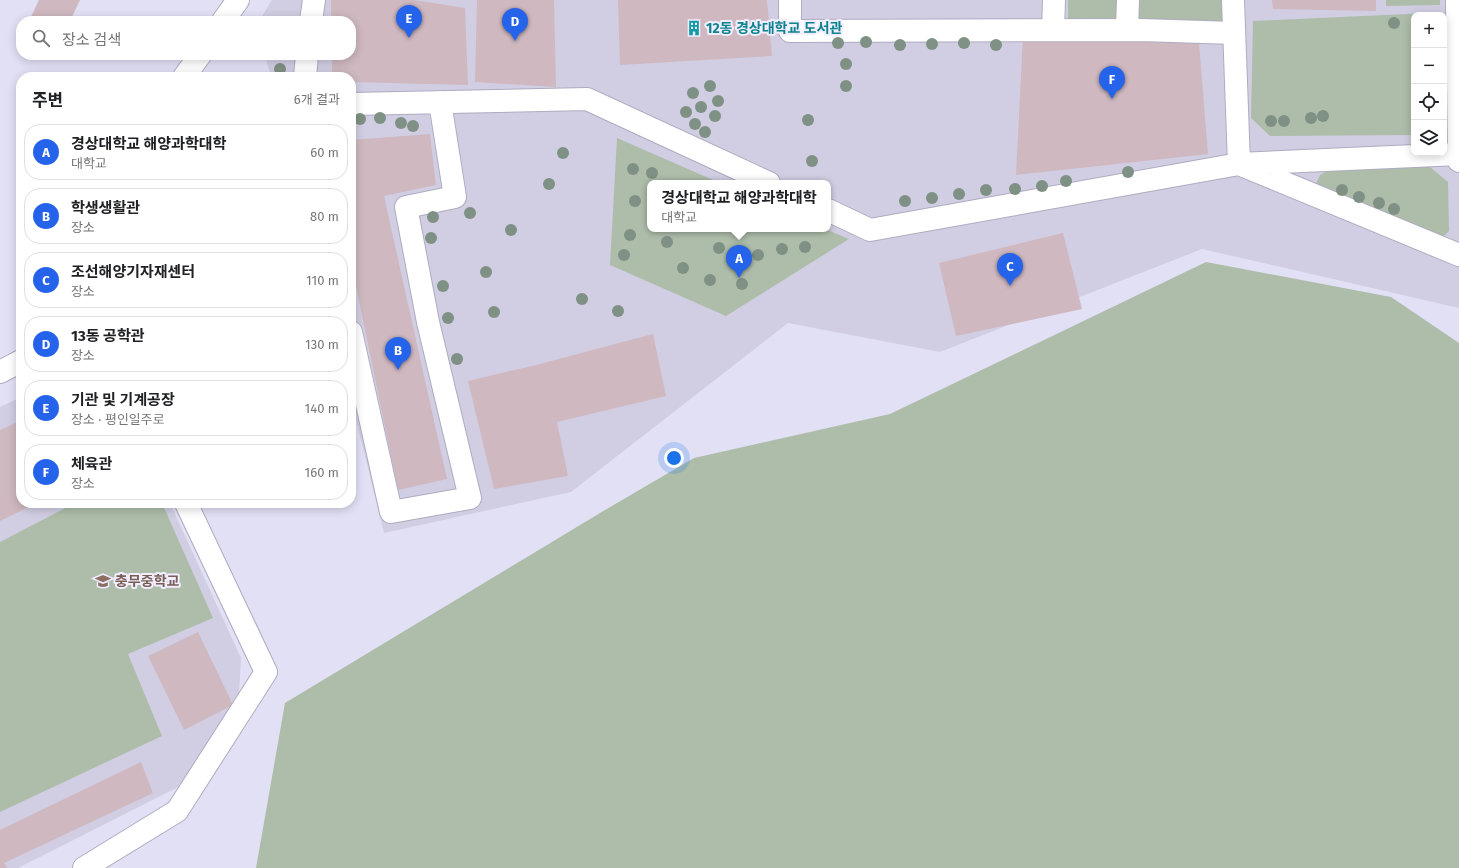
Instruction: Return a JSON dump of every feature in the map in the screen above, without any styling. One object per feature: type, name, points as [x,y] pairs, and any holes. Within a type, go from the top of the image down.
[{"type":"street","points":[[227,16],[238,0]]},
{"type":"street","points":[[312,16],[314,0]]},
{"type":"street","points":[[790,0],[790,31],[1134,30],[1234,33]]},
{"type":"street","points":[[1053,30],[1054,0]]},
{"type":"street","points":[[1128,0],[1134,30]]},
{"type":"street","points":[[1134,30],[1142,0]]},
{"type":"street","points":[[1232,0],[1239,164]]},
{"type":"street","points":[[831,211],[870,230],[1239,164],[1459,156],[1457,0]]},
{"type":"street","points":[[188,72],[196,60]]},
{"type":"street","points":[[305,72],[307,60]]},
{"type":"street","points":[[356,104],[587,99],[762,180]]},
{"type":"street","points":[[356,354],[391,512],[470,498],[428,322],[406,207],[455,196],[440,102]]},
{"type":"street","points":[[1239,164],[1459,255]]},
{"type":"street","points":[[84,868],[177,811],[266,672],[188,508]]},
{"type":"shaded area","points":[[272,0],[1459,0],[1459,308],[1202,249],[940,352],[788,323],[571,492],[384,533],[356,420],[356,72],[270,72],[266,60],[356,60],[356,16],[262,16]]},
{"type":"shaded area","name":"충무중학교","points":[[16,399],[16,508],[172,508],[241,658],[239,693],[229,718],[184,784],[18,868],[0,868],[0,407]]},
{"type":"green space","points":[[1068,0],[1222,0],[1223,24],[1068,24]]},
{"type":"green space","points":[[1386,0],[1440,0],[1440,5],[1386,6]]},
{"type":"green space","points":[[1411,14],[1411,135],[1270,136],[1251,118],[1253,21]]},
{"type":"green space","points":[[617,138],[713,180],[647,180],[647,232],[831,232],[849,239],[726,316],[610,265]]},
{"type":"green space","points":[[1430,167],[1448,182],[1449,231],[1442,238],[1315,186],[1320,175],[1332,168]]},
{"type":"green space","points":[[1206,262],[1391,297],[1459,343],[1459,868],[256,868],[285,703],[694,458],[890,414]]},
{"type":"green space","name":"충무중학교","points":[[65,508],[164,508],[213,618],[128,654],[162,736],[0,812],[0,542]]},
{"type":"building","points":[[39,0],[80,0],[72,16],[31,16]]},
{"type":"building","points":[[331,0],[414,0],[465,8],[468,85],[356,82],[356,72],[332,72],[332,60],[356,60],[356,16],[331,16]]},
{"type":"building","points":[[477,0],[554,0],[556,87],[475,82]]},
{"type":"building","name":"12동 경상대학교 도서관","points":[[618,0],[767,0],[772,56],[620,65]]},
{"type":"building","points":[[1272,0],[1376,0],[1376,11],[1273,9]]},
{"type":"building","points":[[1023,36],[1199,43],[1208,154],[1016,175]]},
{"type":"building","points":[[430,134],[436,185],[384,196],[447,479],[398,490],[356,286],[356,140]]},
{"type":"building","points":[[1063,233],[1082,309],[956,336],[939,263]]},
{"type":"building","points":[[653,334],[666,396],[557,422],[568,476],[494,489],[468,381],[536,365]]},
{"type":"building","points":[[16,423],[16,508],[27,508],[0,521],[0,430]]},
{"type":"building","points":[[198,632],[233,705],[184,730],[148,656]]},
{"type":"building","points":[[141,762],[153,793],[4,863],[7,868],[0,868],[0,830]]},
{"type":"place","name":"12동 경상대학교 도서관","points":[[694,28]]},
{"type":"place","name":"기관 및 기계공장","points":[[409,38]]},
{"type":"place","name":"13동 공학관","points":[[515,41]]},
{"type":"place","name":"체육관","points":[[1112,99]]},
{"type":"place","name":"경상대학교 해양과학대학","points":[[739,278]]},
{"type":"place","name":"조선해양기자재센터","points":[[1010,286]]},
{"type":"place","name":"학생생활관","points":[[398,370]]},
{"type":"place","name":"충무중학교","points":[[103,581]]}]
